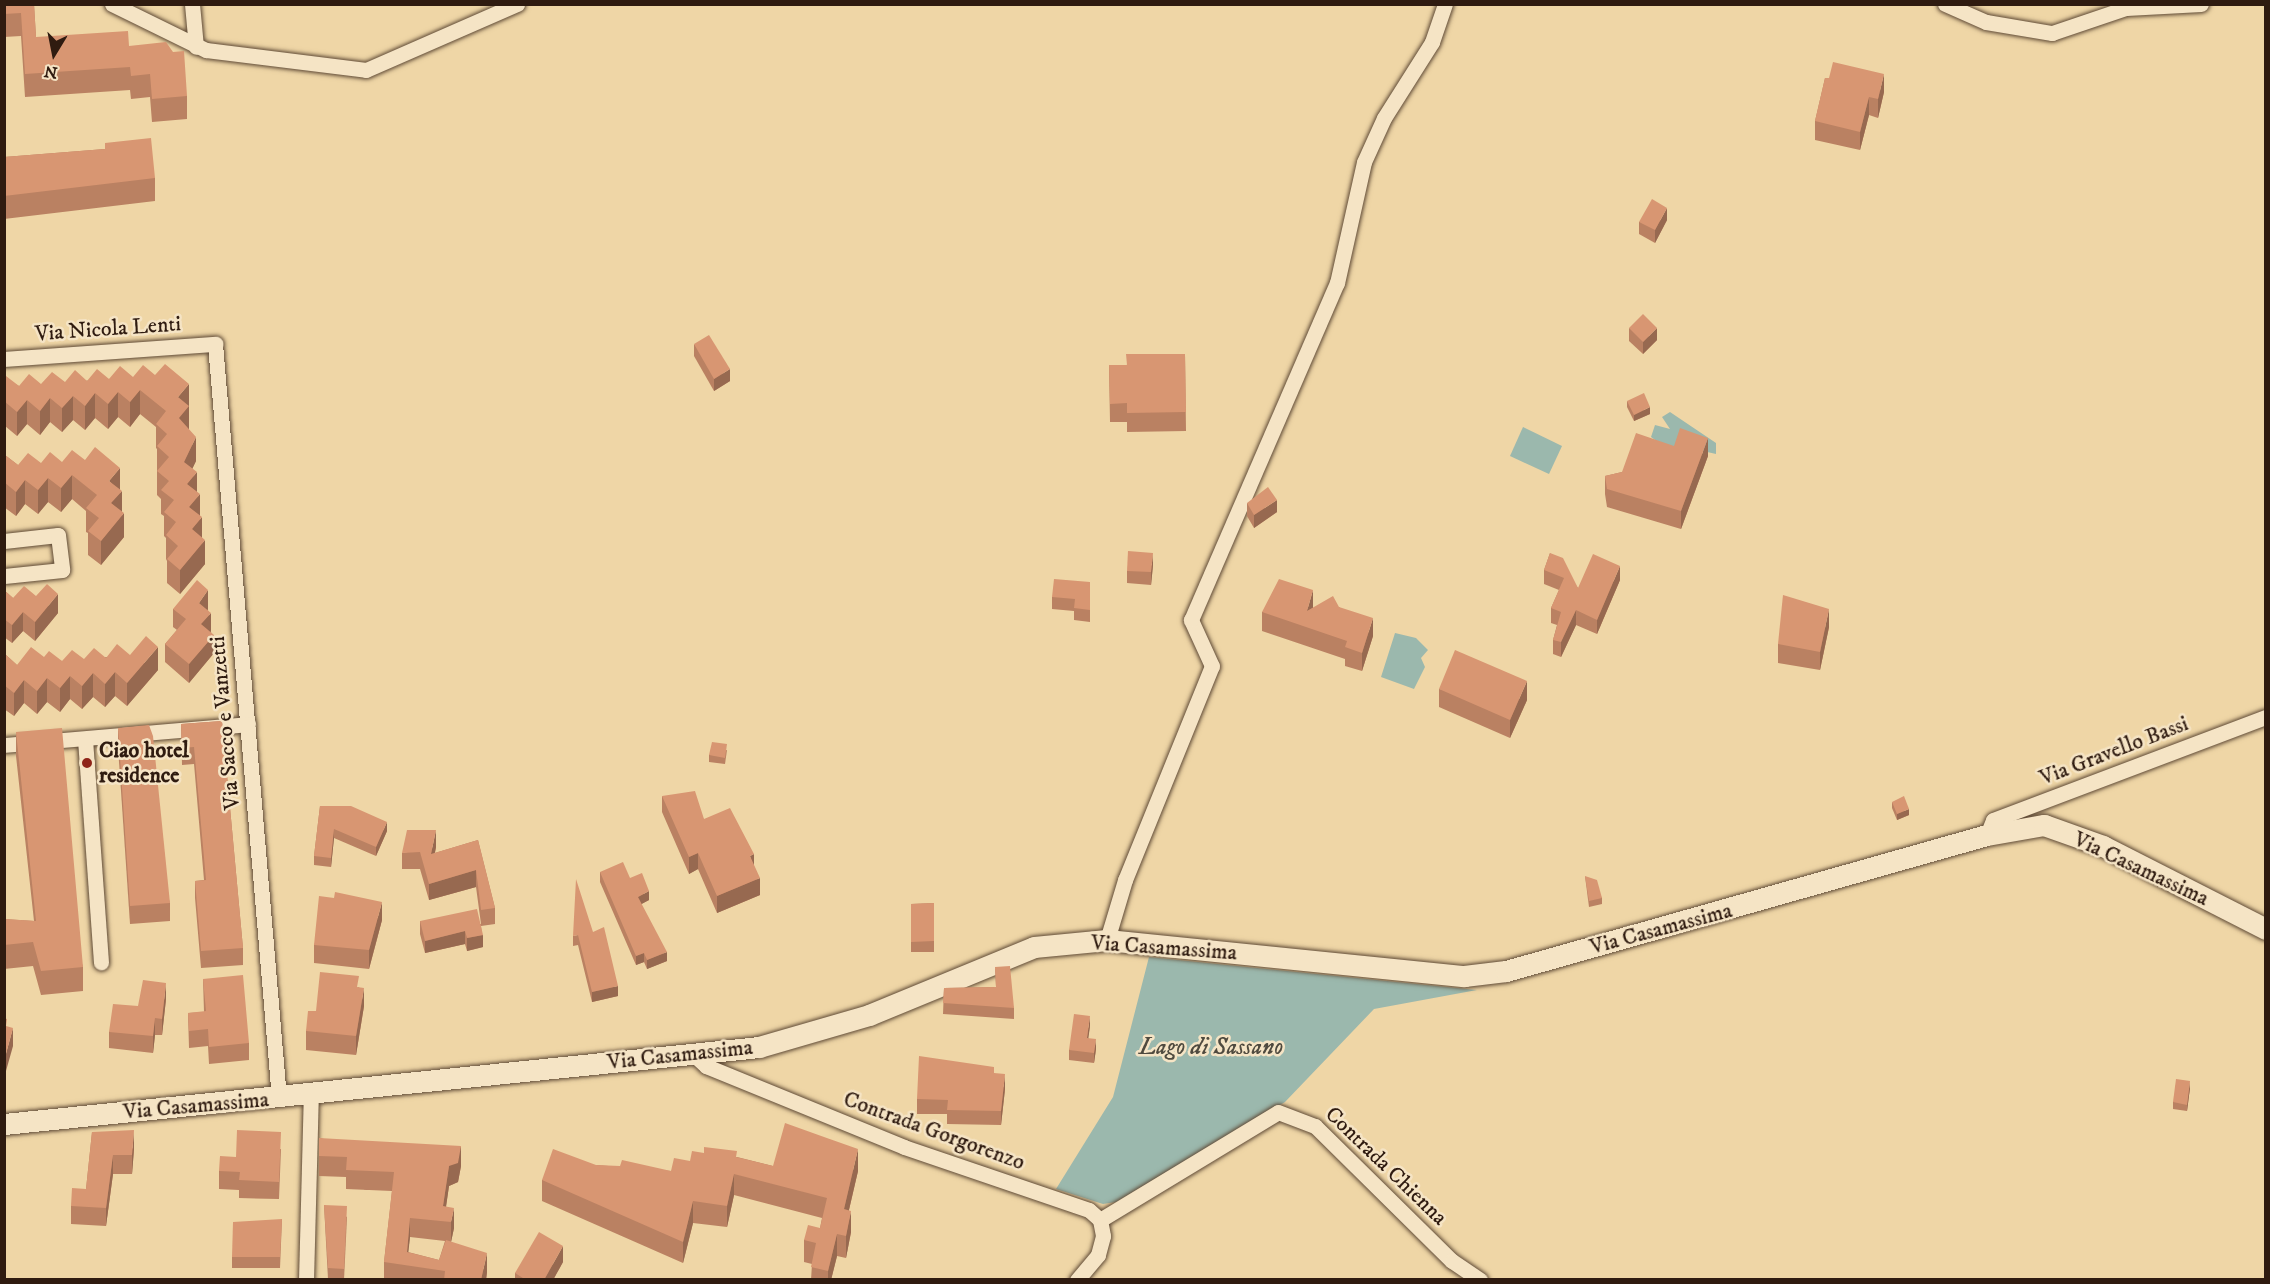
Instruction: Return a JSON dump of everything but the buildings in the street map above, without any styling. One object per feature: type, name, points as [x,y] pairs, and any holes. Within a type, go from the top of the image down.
[{"type":"main road","name":"Via Casamassima","points":[[4,1124],[279,1099],[691,1052],[759,1047],[811,1036],[1034,947],[1107,940],[1464,976],[1506,971],[1987,835],[2044,825],[2103,846],[2265,929]]},
{"type":"street","points":[[192,4],[196,47]]},
{"type":"street","points":[[116,5],[196,47],[366,70],[517,4]]},
{"type":"street","points":[[1107,940],[1125,880],[1212,666],[1191,620],[1337,283],[1364,162],[1389,108],[1432,42],[1445,4]]},
{"type":"street","points":[[1946,4],[1986,22],[2052,33],[2126,8],[2201,4]]},
{"type":"street","name":"Via Nicola Lenti","points":[[4,359],[215,344]]},
{"type":"street","name":"Via Sacco e Vanzetti","points":[[215,344],[279,1099]]},
{"type":"street","points":[[4,541],[58,535],[62,570],[4,576]]},
{"type":"street","name":"Via Gravello Bassi","points":[[1987,835],[1993,820],[2265,717]]},
{"type":"street","points":[[4,745],[248,724]]},
{"type":"street","points":[[85,739],[101,962]]},
{"type":"street","name":"Contrada Gorgorenzo","points":[[691,1052],[706,1066],[904,1148],[1089,1210],[1100,1220]]},
{"type":"street","points":[[306,1280],[311,1095]]},
{"type":"street","name":"Contrada Chienna","points":[[1100,1220],[1278,1112],[1315,1126],[1452,1261],[1480,1280]]},
{"type":"street","points":[[1077,1280],[1098,1256],[1100,1220]]},
{"type":"water","points":[[1670,412],[1716,443],[1716,454],[1681,446],[1677,456],[1651,437],[1655,425],[1670,429],[1662,417]]},
{"type":"water","points":[[1523,427],[1562,446],[1549,474],[1510,456]]},
{"type":"water","points":[[1395,633],[1416,638],[1428,650],[1421,658],[1425,667],[1414,689],[1381,677]]},
{"type":"water","name":"Lago di Sassano","points":[[1149,957],[1477,990],[1374,1009],[1285,1102],[1116,1202],[1103,1204],[1056,1189],[1113,1097]]},
{"type":"place","name":"Ciao hotel residence","points":[[87,763]]}]
